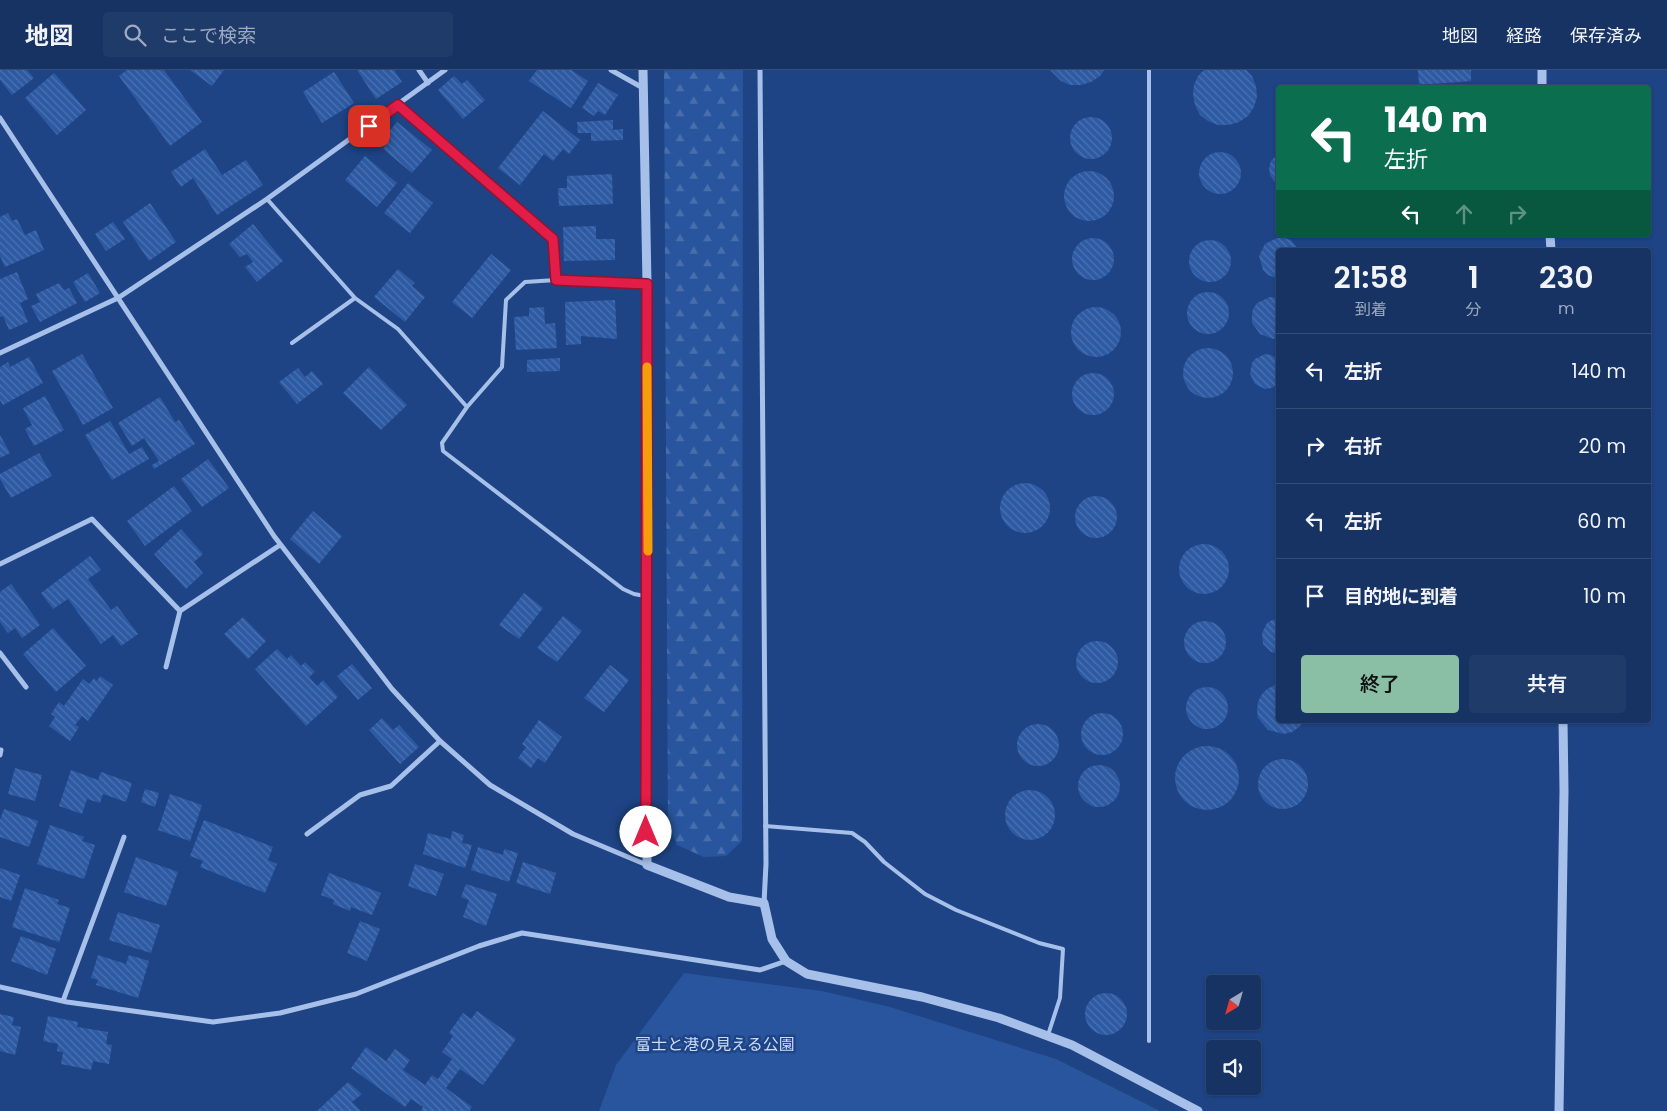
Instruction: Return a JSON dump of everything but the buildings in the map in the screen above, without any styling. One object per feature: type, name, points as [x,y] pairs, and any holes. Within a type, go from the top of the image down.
[{"type":"street","points":[[419,70],[428,83]]},
{"type":"street","points":[[0,353],[118,298],[267,199],[445,70]]},
{"type":"street","points":[[610,70],[643,88]]},
{"type":"street","points":[[643,70],[647,284],[647,865]]},
{"type":"street","points":[[760,70],[764,903],[772,939],[786,961],[807,974],[922,997],[1000,1018],[1072,1046],[1198,1111]]},
{"type":"street","points":[[1542,70],[1542,85]]},
{"type":"street","points":[[0,118],[280,545],[392,689],[440,741],[490,784],[573,834],[729,897],[764,903]]},
{"type":"street","points":[[556,280],[647,284]]},
{"type":"street","points":[[0,564],[92,519],[180,611]]},
{"type":"street","points":[[166,667],[180,611],[280,545]]},
{"type":"street","points":[[0,653],[26,687]]},
{"type":"street","points":[[1559,1111],[1564,791],[1563,723]]},
{"type":"street","points":[[307,834],[360,795],[391,786],[440,741]]},
{"type":"street","points":[[63,1001],[124,837]]},
{"type":"street","points":[[0,987],[63,1001],[213,1022],[280,1013],[356,994],[479,946],[522,933],[760,970],[786,961]]},
{"type":"lane","points":[[1149,70],[1149,1041]]},
{"type":"lane","points":[[398,105],[553,239],[556,280],[525,282],[506,300],[502,367],[467,407],[442,443],[442,451],[623,589],[634,594],[648,596]]},
{"type":"lane","points":[[267,199],[355,298],[398,329],[467,407]]},
{"type":"lane","points":[[292,343],[355,298]]},
{"type":"lane","points":[[765,826],[852,834],[865,842],[884,862],[933,898],[956,910],[1039,943],[1063,949],[1060,998],[1048,1036]]},
{"type":"green space","points":[[664,70],[743,70],[742,841],[726,856],[704,857],[677,845],[668,822]]},
{"type":"green space","name":"富士と港の見える公園","points":[[684,973],[822,991],[890,1007],[1056,1059],[1160,1111],[599,1111],[616,1065]]},
{"type":"slow traffic","points":[[647,367],[648,551]]},
{"type":"route","points":[[369,126],[398,105],[553,239],[556,280],[647,284],[648,596],[646,832]]}]
